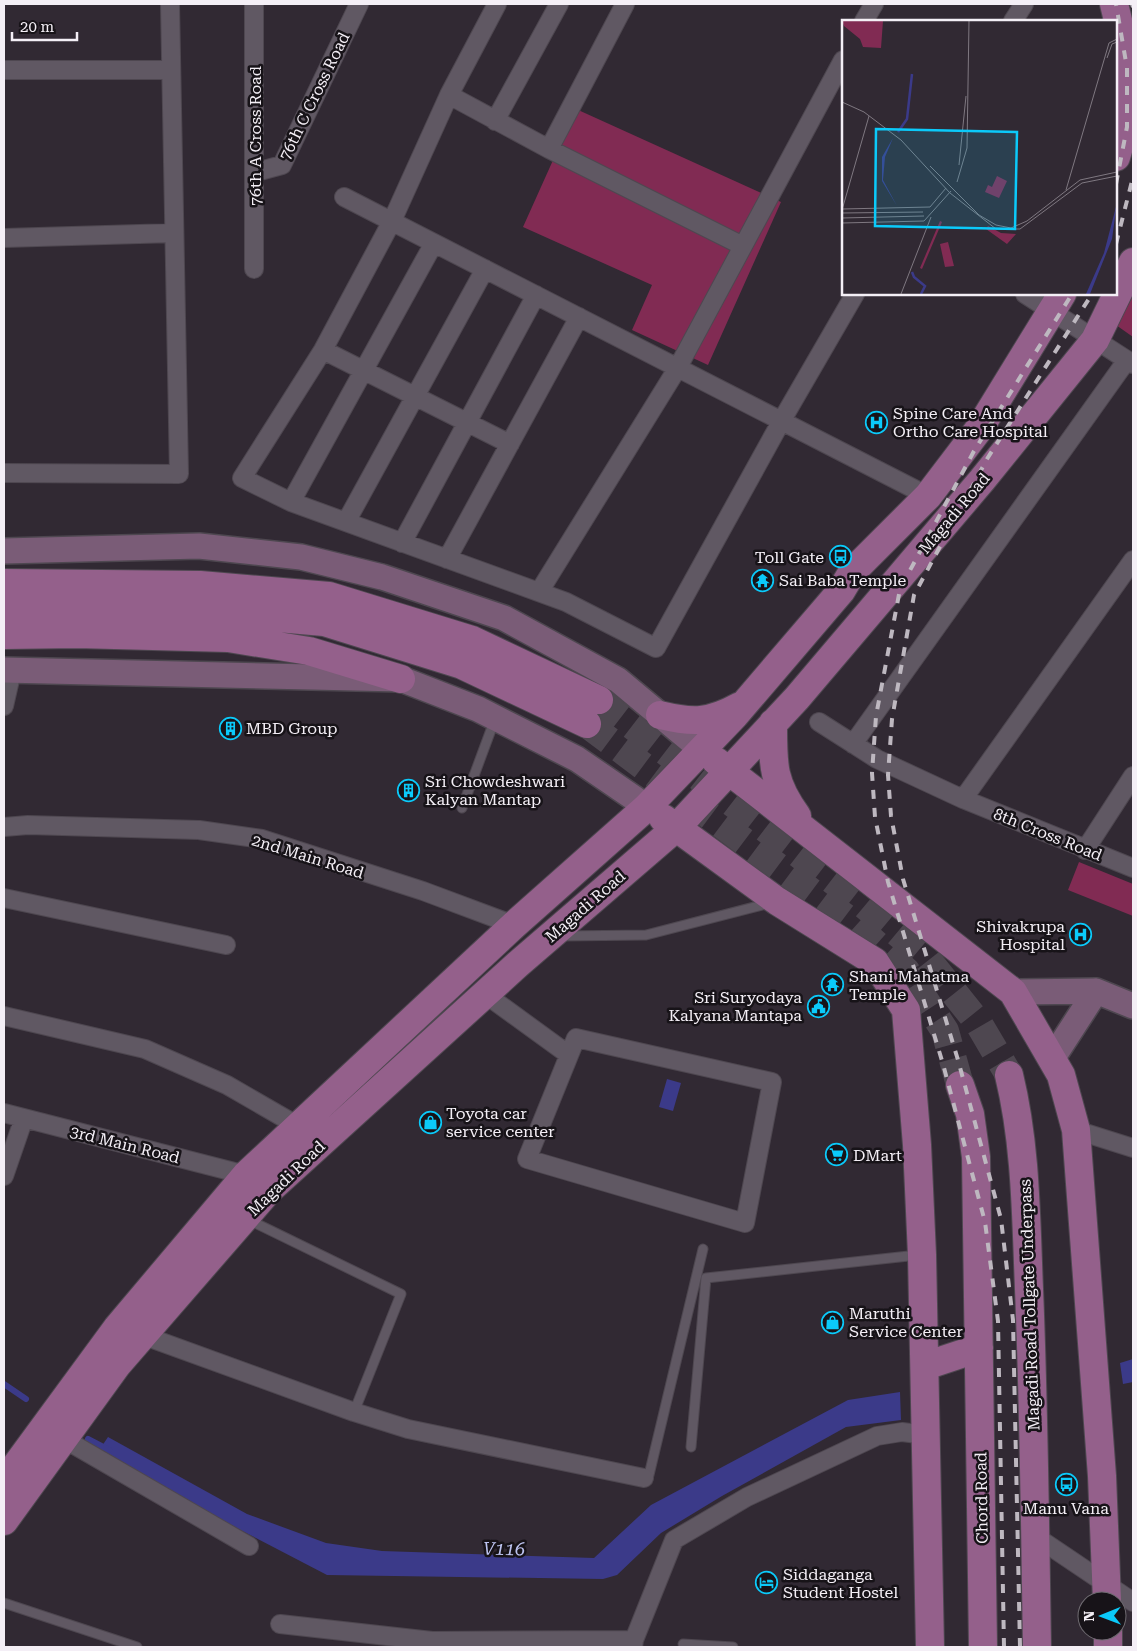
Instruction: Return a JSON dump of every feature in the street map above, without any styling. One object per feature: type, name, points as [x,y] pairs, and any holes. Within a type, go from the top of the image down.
[{"type":"main road","points":[[1114,4],[1126,53],[1125,127],[1117,154]]},
{"type":"main road","name":"Magadi Road","points":[[1117,295],[1133,262]]},
{"type":"main road","name":"Magadi Road","points":[[4,1521],[117,1365],[268,1192],[485,994],[677,827],[774,723],[982,480],[1095,340],[1117,295]]},
{"type":"main road","name":"Magadi Road","points":[[4,1482],[117,1328],[246,1175],[514,925],[647,807],[703,751],[841,591],[853,571],[928,496],[979,429],[1057,303]]},
{"type":"main road","points":[[4,583],[200,585],[329,596],[472,640],[599,700]]},
{"type":"main road","points":[[4,609],[199,610],[324,622],[462,665],[587,724]]},
{"type":"main road","points":[[4,635],[77,634],[228,638],[309,651],[401,680]]},
{"type":"main road","points":[[660,714],[687,721],[704,720],[720,717],[744,704]]},
{"type":"main road","points":[[774,723],[775,774],[782,796],[811,835]]},
{"type":"main road","points":[[703,751],[1013,992],[1061,1075],[1076,1130],[1096,1390],[1107,1591]]},
{"type":"main road","points":[[647,807],[777,901],[875,962],[906,1010],[922,1255],[930,1647]]},
{"type":"main road","name":"Magadi Road Tollgate Underpass","points":[[1009,1075],[1018,1111],[1024,1156],[1031,1343],[1035,1536]]},
{"type":"main road","points":[[926,1380],[979,1348],[976,1157],[970,1114],[960,1085]]},
{"type":"main road","name":"Chord Road","points":[[979,1348],[983,1647]]},
{"type":"main road","points":[[1035,1536],[1037,1647]]},
{"type":"street","points":[[4,473],[179,474],[170,4]]},
{"type":"street","name":"76th A Cross Road","points":[[254,4],[256,172],[254,269]]},
{"type":"street","name":"76th C Cross Road","points":[[256,172],[282,165],[359,4]]},
{"type":"street","points":[[497,4],[448,95],[392,221],[323,350],[242,478],[291,502],[566,602],[656,648],[782,420],[854,295]]},
{"type":"street","points":[[495,121],[559,4]]},
{"type":"street","points":[[550,149],[625,4]]},
{"type":"street","points":[[865,20],[874,4]]},
{"type":"street","points":[[1015,20],[1024,4]]},
{"type":"street","points":[[539,592],[677,367],[842,62]]},
{"type":"street","points":[[4,70],[170,70]]},
{"type":"street","points":[[448,95],[495,121],[743,246]]},
{"type":"street","points":[[344,198],[928,496]]},
{"type":"street","points":[[4,238],[173,233]]},
{"type":"street","points":[[291,502],[434,243]]},
{"type":"street","points":[[346,522],[485,269]]},
{"type":"street","points":[[402,543],[536,295]]},
{"type":"street","points":[[854,744],[1130,362],[1095,340],[1057,303],[1029,295]]},
{"type":"street","points":[[447,559],[579,317]]},
{"type":"street","points":[[323,350],[510,444]]},
{"type":"street","points":[[4,551],[198,546],[301,557],[364,572],[504,618],[618,680],[703,751]]},
{"type":"street","points":[[963,799],[1133,560]]},
{"type":"street","points":[[4,706],[8,671],[401,680],[478,709],[577,759],[647,807]]},
{"type":"street","name":"8th Cross Road","points":[[819,722],[877,759],[963,799],[1133,868]]},
{"type":"street","points":[[1085,850],[1133,776]]},
{"type":"street","name":"2nd Main Road","points":[[4,827],[28,825],[198,830],[262,839],[423,891],[514,925]]},
{"type":"street","points":[[4,898],[226,945]]},
{"type":"street","points":[[1013,992],[1096,991],[1133,1006]]},
{"type":"street","points":[[1052,1059],[1096,991]]},
{"type":"street","points":[[485,994],[569,1055]]},
{"type":"street","points":[[4,1016],[145,1049],[227,1085],[298,1126]]},
{"type":"street","points":[[576,1038],[772,1082],[745,1223],[527,1158],[569,1055],[576,1038]]},
{"type":"street","name":"3rd Main Road","points":[[4,1113],[246,1175]]},
{"type":"street","points":[[4,1176],[24,1118]]},
{"type":"street","points":[[1076,1130],[1133,1148]]},
{"type":"street","points":[[142,1336],[354,1412],[408,1429],[644,1478]]},
{"type":"street","points":[[280,1624],[432,1641],[633,1643],[674,1540],[747,1496],[877,1436],[902,1432],[926,1435]]},
{"type":"street","points":[[64,1440],[249,1546]]},
{"type":"street","points":[[1035,1536],[1104,1591]]},
{"type":"lane","points":[[462,808],[496,718]]},
{"type":"lane","points":[[551,936],[646,936],[777,901]]},
{"type":"lane","points":[[245,1218],[401,1294],[354,1412]]},
{"type":"lane","points":[[644,1478],[649,1475],[703,1249]]},
{"type":"lane","points":[[691,1447],[706,1278],[922,1255]]},
{"type":"lane","points":[[4,1602],[137,1647]]},
{"type":"lane","points":[[683,1644],[733,1647]]},
{"type":"shaded area","points":[[576,109],[781,202],[708,365],[632,330],[652,285],[523,227]]},
{"type":"shaded area","points":[[1133,292],[1133,337],[1116,325]]},
{"type":"shaded area","points":[[1079,862],[1133,884],[1133,916],[1068,890]]},
{"type":"shaded area","points":[[667,1079],[681,1083],[673,1111],[659,1107]]},
{"type":"shaded area","points":[[1133,1359],[1133,1382],[1123,1384],[1120,1363]]},
{"type":"shaded area","points":[[900,1392],[901,1420],[846,1427],[722,1496],[661,1533],[617,1575],[603,1579],[327,1575],[96,1455],[108,1437],[247,1514],[326,1543],[382,1551],[594,1558],[651,1505],[848,1400]]},
{"type":"waterway","name":"V116","points":[[4,1384],[26,1399]]},
{"type":"waterway","name":"V116","points":[[88,1439],[109,1450]]},
{"type":"tunnel","points":[[599,700],[862,903],[924,955],[979,1024],[1009,1075]]},
{"type":"tunnel","points":[[587,724],[849,920],[906,971],[945,1031],[960,1085]]},
{"type":"railway","points":[[1116,4],[1127,68],[1127,127],[1117,179]]},
{"type":"railway","points":[[1117,240],[1133,177]]},
{"type":"railway","points":[[1004,1647],[998,1321],[985,1222],[943,1064],[888,882],[875,817],[872,773],[876,716],[900,589],[974,451],[1071,295]]},
{"type":"railway","points":[[1020,1647],[1013,1320],[1001,1219],[958,1060],[903,879],[891,816],[888,775],[892,719],[914,595],[987,459],[1091,295]]},
{"type":"place","name":"Spine Care And Ortho Care Hospital","points":[[877,422]]},
{"type":"place","name":"Toll Gate","points":[[840,557]]},
{"type":"place","name":"Sai Baba Temple","points":[[763,580]]},
{"type":"place","name":"MBD Group","points":[[230,728]]},
{"type":"place","name":"Sri Chowdeshwari Kalyan Mantap","points":[[409,790]]},
{"type":"place","name":"Shivakrupa Hospital","points":[[1081,935]]},
{"type":"place","name":"Shani Mahatma Temple","points":[[833,985]]},
{"type":"place","name":"Sri Suryodaya Kalyana Mantapa","points":[[818,1006]]},
{"type":"place","name":"Toyota car service center","points":[[430,1122]]},
{"type":"place","name":"DMart","points":[[837,1155]]},
{"type":"place","name":"Maruthi Service Center","points":[[833,1322]]},
{"type":"place","name":"Manu Vana","points":[[1066,1484]]},
{"type":"place","name":"Siddaganga Student Hostel","points":[[767,1583]]}]
